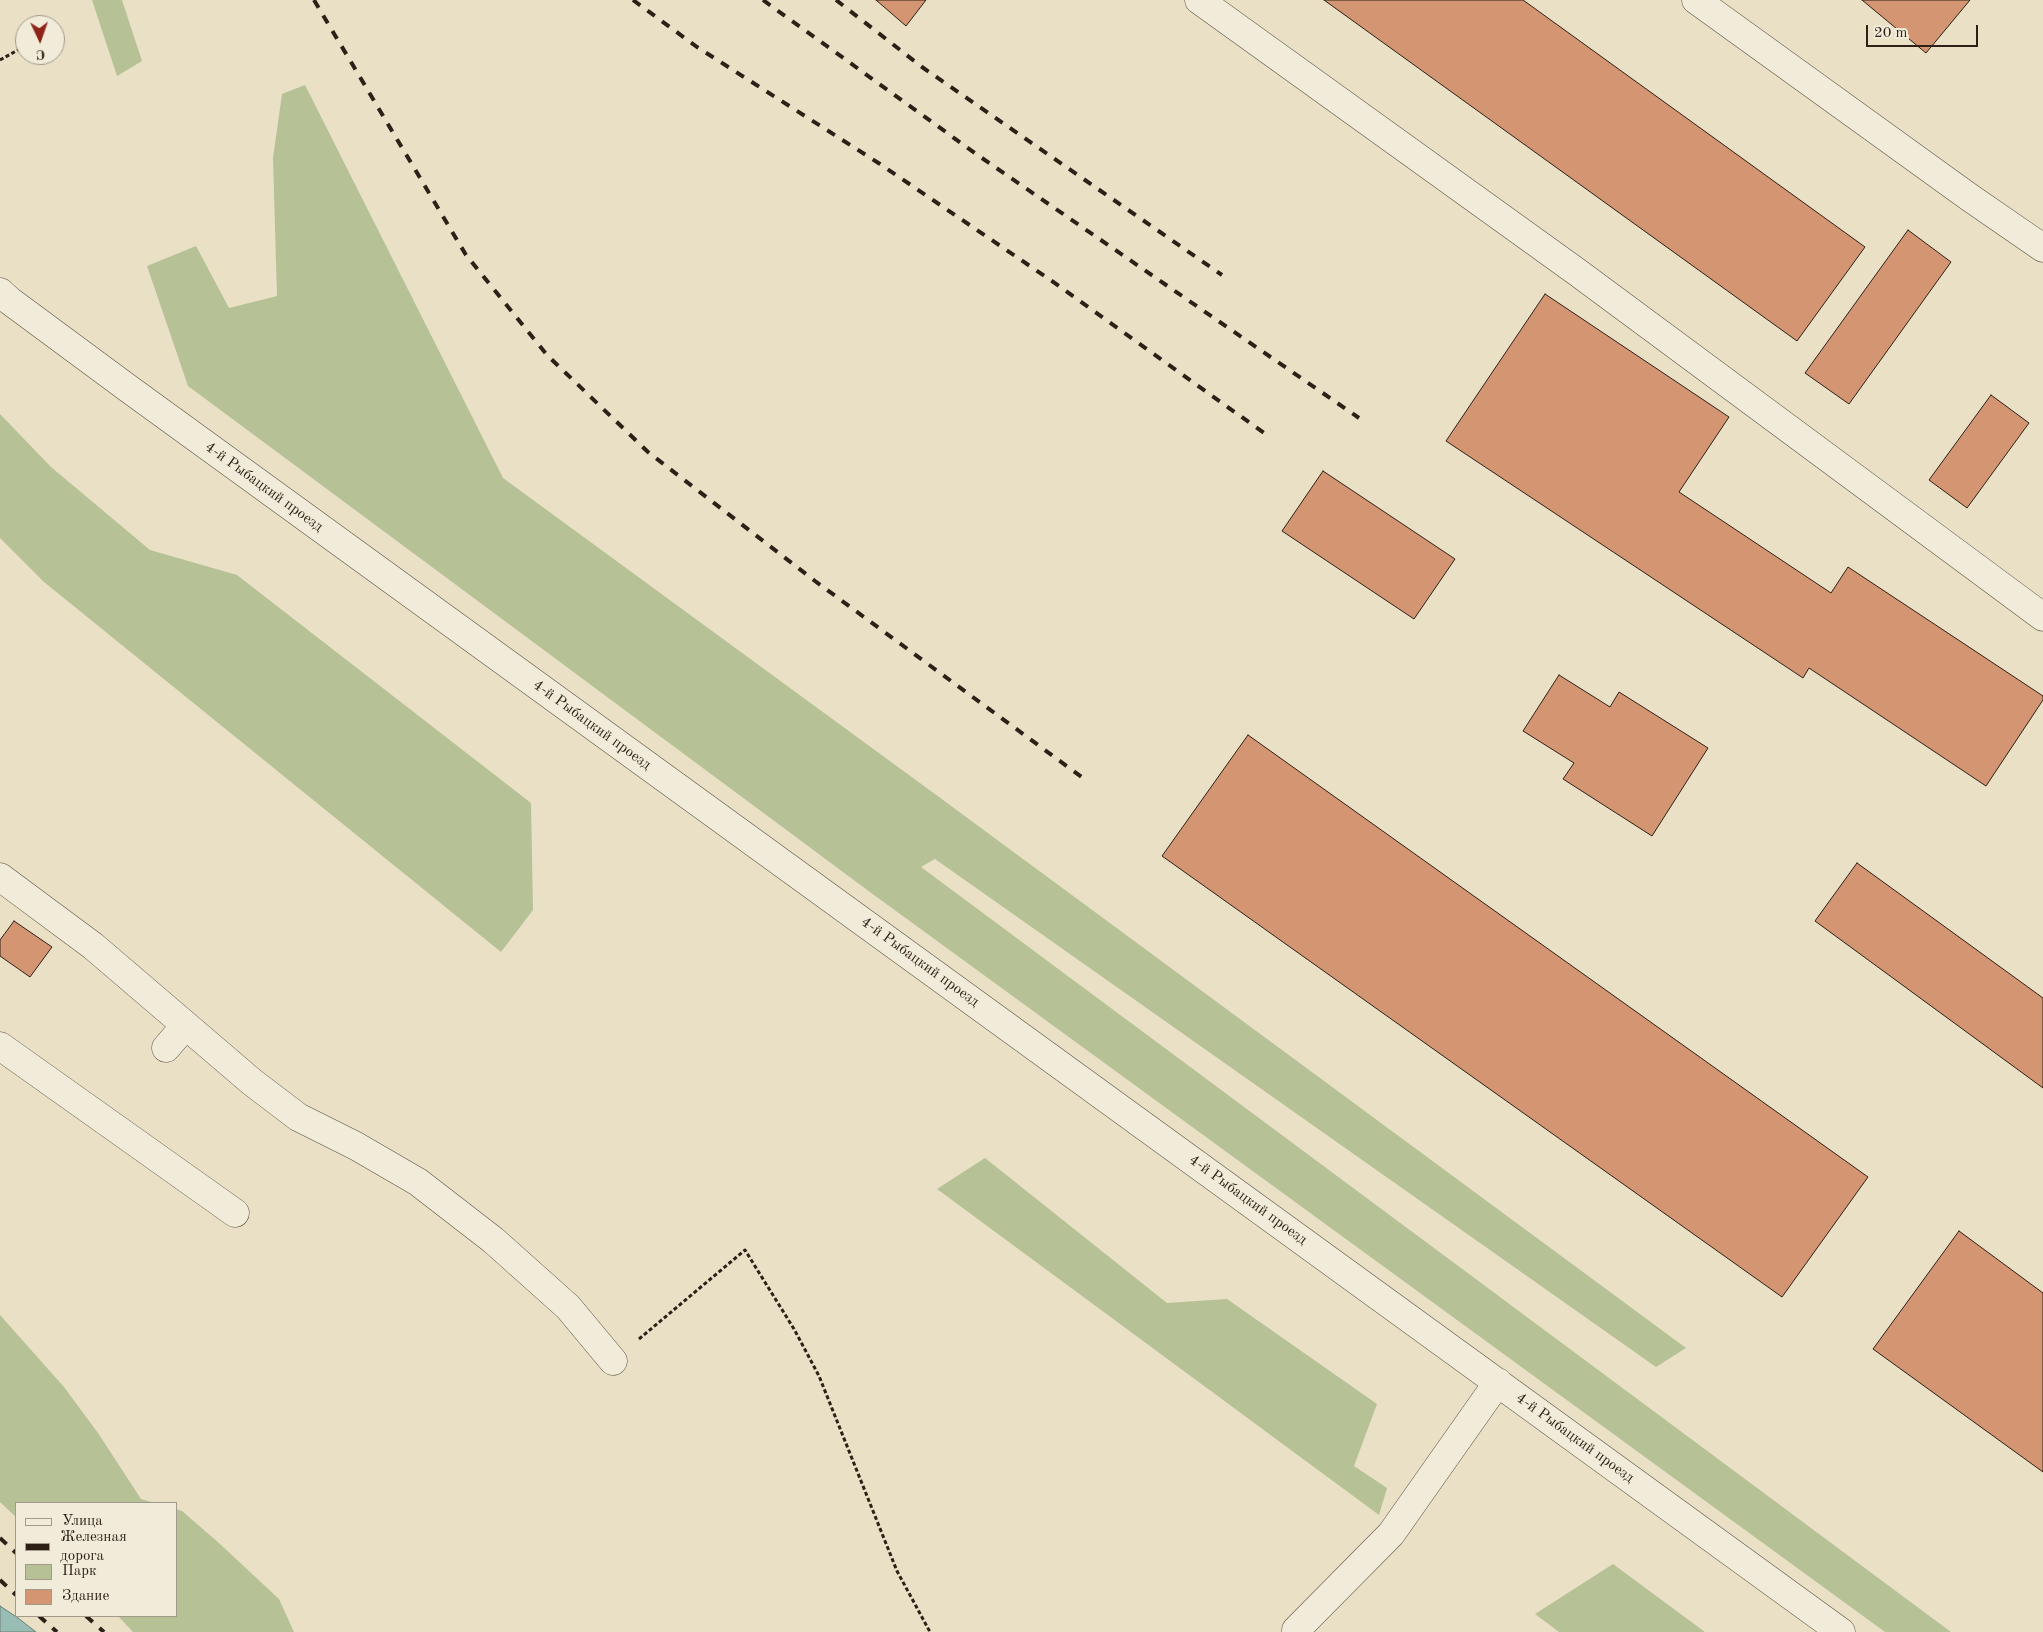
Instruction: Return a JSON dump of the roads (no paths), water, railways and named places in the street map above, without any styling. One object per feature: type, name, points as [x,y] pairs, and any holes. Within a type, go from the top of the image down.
[{"type":"street","points":[[1199,0],[1577,272],[2043,617]]},
{"type":"street","points":[[1696,0],[1969,197],[2043,248]]},
{"type":"street","name":"4-й Рыбацкий проезд","points":[[0,292],[137,394],[1841,1632]]},
{"type":"street","points":[[0,877],[93,946],[252,1082],[298,1117],[356,1146],[418,1182],[494,1240],[568,1307],[613,1361]]},
{"type":"street","points":[[166,1048],[185,1026]]},
{"type":"street","points":[[0,1046],[235,1213]]},
{"type":"street","points":[[1296,1630],[1390,1534],[1498,1382]]},
{"type":"water","points":[[0,1606],[36,1632],[0,1632]]},
{"type":"railway","points":[[314,0],[466,255],[547,355],[648,452],[815,581],[1087,781]]},
{"type":"railway","points":[[633,0],[697,47],[880,164],[1049,279],[1264,433]]},
{"type":"railway","points":[[763,0],[979,156],[1359,418]]},
{"type":"railway","points":[[836,0],[922,67],[1222,275]]},
{"type":"railway","points":[[0,1538],[15,1552]]},
{"type":"railway","points":[[0,1580],[15,1594]]},
{"type":"railway","points":[[40,1617],[57,1632]]},
{"type":"railway","points":[[87,1617],[104,1632]]}]
